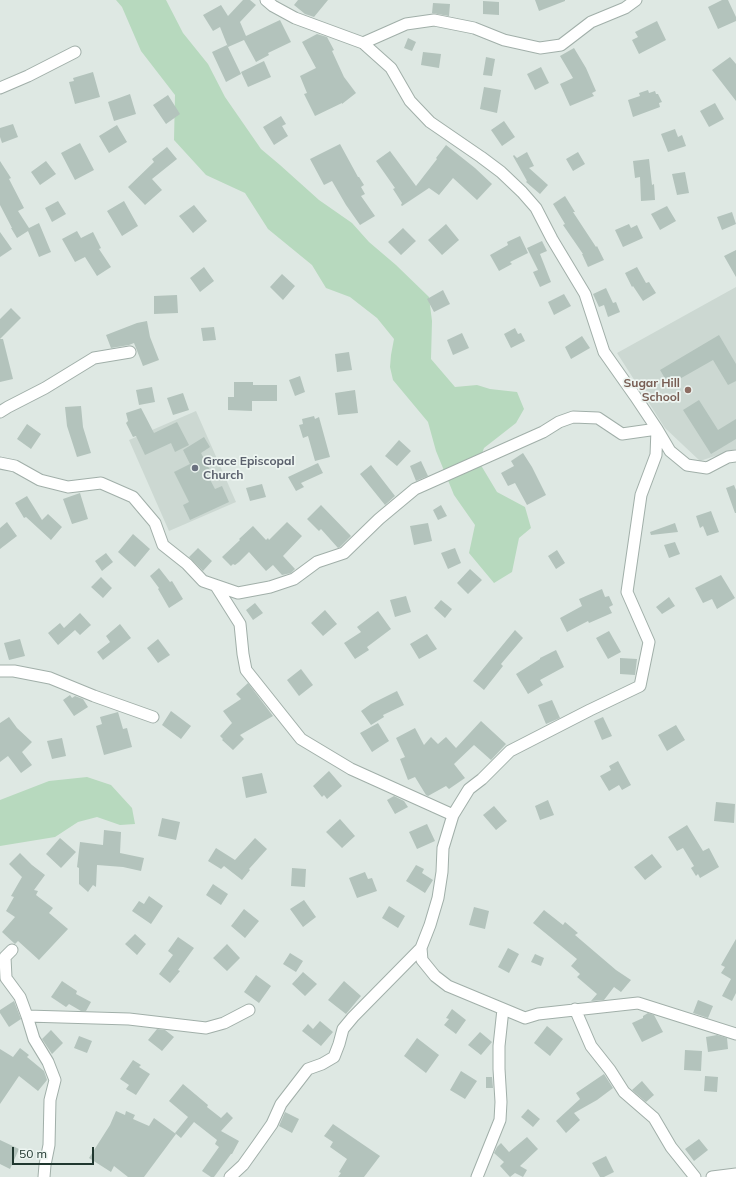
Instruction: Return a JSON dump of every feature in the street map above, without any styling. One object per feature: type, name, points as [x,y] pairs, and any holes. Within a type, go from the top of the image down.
[{"type":"street","points":[[266,0],[273,6],[295,18],[363,43],[391,68],[410,101],[430,122],[482,157],[501,172],[522,192],[536,208],[552,239],[585,294],[604,352],[636,396],[670,451],[687,465],[707,468],[728,457],[736,456]]},
{"type":"street","points":[[363,43],[406,24],[434,20],[474,28],[504,40],[540,48],[561,45],[591,22],[625,8],[636,0]]},
{"type":"street","points":[[0,88],[28,76],[75,52]]},
{"type":"street","points":[[0,412],[94,358],[130,352]]},
{"type":"street","points":[[0,463],[15,466],[40,480],[68,487],[101,482],[133,497],[155,523],[162,545],[186,564],[203,581],[238,594],[270,587],[294,579],[317,562],[344,553],[379,519],[415,489],[543,432],[559,422],[572,417],[598,418],[622,434],[657,429]]},
{"type":"street","points":[[230,1177],[243,1165],[272,1124],[281,1104],[308,1069],[322,1064],[334,1057],[340,1044],[343,1029],[421,948],[438,898],[442,872],[443,848],[453,815],[469,790],[510,752],[590,710],[640,686],[649,642],[627,592],[641,495],[656,455],[657,429]]},
{"type":"street","points":[[216,586],[240,624],[242,654],[246,670],[301,739],[351,769],[453,815]]},
{"type":"street","points":[[0,671],[14,671],[50,678],[94,696],[153,717]]},
{"type":"street","points":[[421,948],[422,960],[436,976],[448,986],[525,1018],[538,1014],[638,1003],[736,1034]]},
{"type":"street","points":[[12,950],[5,957],[6,978],[20,997],[34,1039],[48,1062],[56,1080],[50,1100],[49,1145],[44,1177]]},
{"type":"street","points":[[477,1177],[500,1120],[501,1102],[499,1046],[503,1009]]},
{"type":"street","points":[[27,1016],[129,1019],[206,1028],[224,1023],[249,1010]]},
{"type":"street","points":[[575,1010],[591,1046],[610,1070],[624,1092],[654,1118],[671,1148],[696,1177]]},
{"type":"street","points":[[712,1177],[736,1174]]},
{"type":"shaded area","name":"Sugar Hill School","points":[[736,287],[736,449],[700,461],[665,428],[617,353]]},
{"type":"shaded area","points":[[196,411],[236,502],[169,531],[129,440]]},
{"type":"green space","points":[[116,0],[166,0],[183,33],[208,64],[225,97],[261,149],[319,200],[352,223],[369,242],[396,265],[429,297],[432,321],[431,359],[455,387],[477,385],[490,389],[517,392],[524,409],[516,423],[484,448],[479,462],[497,492],[525,507],[531,528],[519,538],[512,572],[494,583],[469,553],[475,525],[454,495],[436,451],[428,422],[393,380],[390,367],[394,339],[377,318],[350,297],[326,288],[312,265],[268,229],[245,193],[206,175],[174,140],[175,95],[141,51],[122,7]]},
{"type":"green space","points":[[87,777],[111,785],[132,808],[135,824],[120,825],[97,817],[78,822],[55,837],[0,846],[0,800],[49,781]]},
{"type":"building","points":[[243,0],[250,0],[256,5],[240,22],[246,36],[280,20],[291,42],[268,53],[269,55],[256,62],[244,40],[228,47],[220,27],[213,31],[203,15],[221,5],[228,16]]},
{"type":"building","points":[[298,0],[328,0],[314,17],[305,14],[294,5]]},
{"type":"building","points":[[535,0],[565,0],[565,1],[539,11]]},
{"type":"building","points":[[722,0],[728,0],[736,17],[736,21],[718,29],[708,7]]},
{"type":"building","points":[[483,1],[499,2],[499,15],[483,14]]},
{"type":"building","points":[[433,3],[450,4],[449,16],[432,13]]},
{"type":"building","points":[[657,21],[666,40],[639,54],[632,40],[638,37],[635,32]]},
{"type":"building","points":[[317,34],[327,37],[334,50],[332,51],[344,77],[356,93],[342,104],[315,116],[304,94],[307,93],[300,76],[316,68],[302,42]]},
{"type":"building","points":[[408,38],[416,42],[412,51],[404,48]]},
{"type":"building","points":[[227,45],[241,74],[226,82],[212,52]]},
{"type":"building","points":[[574,48],[586,68],[596,91],[592,93],[594,96],[570,106],[560,84],[573,78],[560,56]]},
{"type":"building","points":[[423,52],[441,54],[439,68],[421,65]]},
{"type":"building","points":[[486,57],[495,59],[492,76],[483,75]]},
{"type":"building","points":[[730,57],[736,64],[736,101],[712,70]]},
{"type":"building","points":[[264,61],[271,77],[248,87],[241,72]]},
{"type":"building","points":[[541,67],[549,83],[535,90],[527,74]]},
{"type":"building","points":[[93,72],[100,97],[75,104],[69,82],[74,81],[73,78]]},
{"type":"building","points":[[484,87],[501,90],[497,113],[480,109]]},
{"type":"building","points":[[648,90],[649,93],[655,91],[656,94],[658,94],[662,102],[659,103],[660,107],[633,117],[628,100],[640,96],[639,93]]},
{"type":"building","points":[[130,94],[136,114],[114,121],[108,102]]},
{"type":"building","points":[[168,95],[180,114],[166,124],[153,105]]},
{"type":"building","points":[[715,103],[724,119],[709,127],[700,111]]},
{"type":"building","points":[[281,116],[286,124],[282,126],[288,136],[274,145],[263,127]]},
{"type":"building","points":[[504,121],[515,137],[502,146],[491,130]]},
{"type":"building","points":[[13,124],[18,137],[2,143],[0,128]]},
{"type":"building","points":[[117,125],[127,142],[109,153],[99,136]]},
{"type":"building","points":[[675,129],[678,137],[682,135],[686,146],[668,152],[661,134]]},
{"type":"building","points":[[80,143],[94,170],[75,180],[61,153]]},
{"type":"building","points":[[340,144],[364,185],[361,187],[365,194],[361,196],[375,216],[360,225],[332,181],[324,185],[310,159]]},
{"type":"building","points":[[446,145],[475,168],[492,184],[477,200],[453,178],[439,195],[429,188],[402,206],[402,203],[393,189],[395,188],[376,161],[390,151],[416,186]]},
{"type":"building","points":[[167,147],[177,159],[152,179],[162,190],[145,205],[128,187],[154,162],[152,159]]},
{"type":"building","points":[[527,152],[534,166],[529,168],[548,185],[540,194],[526,182],[527,181],[513,156],[514,155],[517,158]]},
{"type":"building","points":[[578,152],[585,164],[573,171],[566,159]]},
{"type":"building","points":[[649,159],[652,185],[654,184],[655,200],[641,201],[640,177],[635,178],[633,161]]},
{"type":"building","points":[[0,161],[11,178],[9,179],[24,208],[18,211],[29,228],[39,223],[51,252],[39,257],[28,231],[17,238],[11,228],[0,205]]},
{"type":"building","points":[[46,161],[56,174],[40,185],[31,172]]},
{"type":"building","points":[[685,172],[689,193],[677,195],[672,174]]},
{"type":"building","points":[[565,196],[575,212],[573,212],[596,247],[597,246],[604,260],[588,267],[583,254],[563,225],[565,224],[553,204]]},
{"type":"building","points":[[58,201],[66,214],[52,222],[45,208]]},
{"type":"building","points":[[124,201],[138,226],[122,236],[107,211]]},
{"type":"building","points":[[194,205],[207,221],[193,233],[179,216]]},
{"type":"building","points":[[667,206],[676,221],[660,230],[651,214]]},
{"type":"building","points":[[732,212],[736,224],[722,230],[717,217]]},
{"type":"building","points":[[446,224],[459,240],[442,255],[428,240]]},
{"type":"building","points":[[629,224],[631,228],[637,225],[643,238],[623,247],[615,230]]},
{"type":"building","points":[[403,228],[416,241],[401,255],[388,242]]},
{"type":"building","points":[[77,231],[81,238],[93,232],[101,248],[99,249],[111,267],[97,276],[85,257],[75,262],[62,239]]},
{"type":"building","points":[[0,232],[12,249],[0,257]]},
{"type":"building","points":[[520,236],[528,253],[510,262],[512,264],[499,271],[490,255],[508,245],[507,242]]},
{"type":"building","points":[[542,241],[547,251],[540,254],[551,282],[540,287],[533,272],[538,270],[527,248]]},
{"type":"building","points":[[736,250],[736,277],[724,256]]},
{"type":"building","points":[[204,267],[214,281],[200,292],[190,278]]},
{"type":"building","points":[[637,267],[646,283],[649,282],[656,293],[643,301],[633,286],[632,287],[625,273]]},
{"type":"building","points":[[282,274],[295,286],[283,300],[270,287]]},
{"type":"building","points":[[606,288],[613,303],[616,302],[620,312],[608,317],[604,305],[599,307],[593,294]]},
{"type":"building","points":[[443,290],[450,304],[434,312],[427,299]]},
{"type":"building","points":[[564,294],[571,306],[554,315],[548,302]]},
{"type":"building","points":[[177,295],[178,313],[154,314],[154,296]]},
{"type":"building","points":[[11,308],[21,318],[0,339],[0,319]]},
{"type":"building","points":[[147,321],[150,337],[159,360],[143,366],[134,343],[111,348],[106,335],[137,323]]},
{"type":"building","points":[[214,327],[216,340],[203,341],[201,328]]},
{"type":"building","points":[[515,328],[518,334],[521,333],[525,341],[511,348],[504,334]]},
{"type":"building","points":[[462,333],[469,348],[453,355],[447,340]]},
{"type":"building","points":[[719,335],[736,364],[736,381],[728,385],[713,360],[669,385],[660,370]]},
{"type":"building","points":[[582,336],[590,348],[571,359],[565,347]]},
{"type":"building","points":[[0,339],[3,339],[13,379],[0,382]]},
{"type":"building","points":[[349,352],[352,370],[337,372],[335,354]]},
{"type":"building","points":[[300,376],[305,392],[295,396],[289,380]]},
{"type":"building","points":[[234,382],[253,382],[253,385],[277,385],[277,401],[252,401],[252,411],[228,410],[228,397],[234,397]]},
{"type":"building","points":[[152,387],[155,402],[139,405],[136,390]]},
{"type":"building","points":[[355,390],[358,413],[338,415],[335,393]]},
{"type":"building","points":[[183,393],[189,410],[173,415],[167,398]]},
{"type":"building","points":[[699,400],[718,430],[736,419],[736,439],[711,454],[683,410]]},
{"type":"building","points":[[81,406],[83,427],[91,453],[77,457],[67,426],[65,407]]},
{"type":"building","points":[[141,408],[154,433],[177,422],[189,445],[175,452],[171,443],[145,455],[136,436],[133,437],[126,423],[128,421],[126,413]]},
{"type":"building","points":[[314,416],[315,419],[319,417],[330,457],[315,461],[308,436],[303,438],[299,425],[303,424],[302,419]]},
{"type":"building","points":[[27,424],[41,434],[31,449],[17,439]]},
{"type":"building","points":[[204,437],[210,447],[201,453],[211,472],[207,474],[215,489],[222,486],[229,502],[190,520],[183,505],[189,502],[174,472],[190,464],[183,450]]},
{"type":"building","points":[[399,440],[411,451],[397,466],[385,456]]},
{"type":"building","points":[[523,453],[546,495],[527,505],[515,483],[508,486],[501,473],[514,466],[511,461]]},
{"type":"building","points":[[421,461],[428,476],[416,481],[410,466]]},
{"type":"building","points":[[318,463],[323,473],[301,483],[304,487],[296,491],[288,477]]},
{"type":"building","points":[[371,465],[395,496],[385,505],[360,474]]},
{"type":"building","points":[[262,484],[266,497],[250,501],[246,488]]},
{"type":"building","points":[[734,485],[736,490],[736,513],[726,488]]},
{"type":"building","points":[[80,493],[88,519],[72,524],[63,499]]},
{"type":"building","points":[[27,496],[42,520],[48,514],[62,527],[51,540],[26,517],[24,518],[15,503]]},
{"type":"building","points":[[321,505],[351,536],[338,548],[321,529],[319,531],[307,519]]},
{"type":"building","points":[[441,505],[447,516],[438,520],[433,510]]},
{"type":"building","points":[[711,511],[719,532],[707,536],[703,526],[700,528],[696,516]]},
{"type":"building","points":[[7,522],[17,536],[0,549],[0,528]]},
{"type":"building","points":[[287,522],[302,536],[283,556],[295,569],[291,573],[282,575],[273,565],[266,571],[249,552],[239,562],[231,566],[222,557],[253,526],[266,540],[268,538],[269,540]]},
{"type":"building","points":[[428,523],[432,541],[414,545],[410,526]]},
{"type":"building","points":[[675,523],[678,532],[651,535],[650,532]]},
{"type":"building","points":[[133,534],[150,549],[135,567],[118,552]]},
{"type":"building","points":[[675,542],[680,554],[669,558],[664,545]]},
{"type":"building","points":[[198,548],[212,561],[203,571],[189,557]]},
{"type":"building","points":[[455,548],[461,563],[448,569],[441,553]]},
{"type":"building","points":[[557,550],[565,563],[556,569],[548,556]]},
{"type":"building","points":[[106,553],[113,562],[102,571],[95,561]]},
{"type":"building","points":[[159,568],[170,582],[172,581],[183,599],[169,608],[158,589],[159,588],[150,576]]},
{"type":"building","points":[[470,569],[482,580],[468,594],[457,583]]},
{"type":"building","points":[[721,575],[735,598],[717,609],[712,599],[703,603],[695,588]]},
{"type":"building","points":[[101,577],[112,588],[103,598],[91,587]]},
{"type":"building","points":[[602,589],[605,597],[609,596],[613,605],[609,607],[612,613],[589,623],[588,621],[567,632],[560,618],[582,606],[579,599]]},
{"type":"building","points":[[406,596],[411,612],[395,617],[390,600]]},
{"type":"building","points":[[669,597],[675,606],[662,614],[656,607]]},
{"type":"building","points":[[441,600],[452,609],[445,618],[434,608]]},
{"type":"building","points":[[255,603],[263,613],[253,620],[246,610]]},
{"type":"building","points":[[325,610],[337,624],[323,636],[311,623]]},
{"type":"building","points":[[378,611],[391,629],[367,647],[369,650],[355,659],[344,643],[361,632],[357,627]]},
{"type":"building","points":[[80,613],[91,625],[80,635],[75,630],[58,645],[48,633],[60,623],[64,628]]},
{"type":"building","points":[[120,624],[131,638],[103,660],[97,652],[110,642],[106,636]]},
{"type":"building","points":[[515,630],[523,638],[501,664],[503,666],[484,690],[473,681]]},
{"type":"building","points":[[609,631],[621,652],[608,659],[596,638]]},
{"type":"building","points":[[427,634],[437,649],[419,659],[410,644]]},
{"type":"building","points":[[20,639],[25,656],[9,660],[4,643]]},
{"type":"building","points":[[158,639],[170,655],[158,663],[147,648]]},
{"type":"building","points":[[556,650],[564,667],[540,680],[543,685],[528,694],[516,674],[540,658]]},
{"type":"building","points":[[620,658],[637,659],[635,675],[620,674]]},
{"type":"building","points":[[301,669],[313,685],[299,696],[287,680]]},
{"type":"building","points":[[248,683],[273,716],[240,735],[244,739],[233,750],[222,740],[223,739],[220,736],[232,723],[223,711],[241,699],[236,694]]},
{"type":"building","points":[[397,691],[404,705],[383,715],[384,717],[371,725],[361,711],[371,704]]},
{"type":"building","points":[[70,695],[72,698],[75,696],[83,699],[88,707],[74,716],[63,700]]},
{"type":"building","points":[[552,700],[560,718],[546,724],[538,705]]},
{"type":"building","points":[[171,711],[191,726],[181,739],[162,725]]},
{"type":"building","points":[[118,712],[123,729],[127,728],[132,747],[104,755],[96,726],[102,724],[100,717]]},
{"type":"building","points":[[9,717],[17,728],[32,742],[22,752],[32,765],[21,773],[8,756],[0,762],[0,723]]},
{"type":"building","points":[[603,717],[612,736],[602,740],[594,721]]},
{"type":"building","points":[[481,721],[506,744],[491,760],[474,745],[454,764],[465,778],[449,789],[446,786],[428,796],[415,777],[408,780],[400,759],[405,757],[396,738],[415,728],[424,745],[431,737],[438,744],[446,737],[456,748]]},
{"type":"building","points":[[378,723],[389,741],[372,752],[360,733]]},
{"type":"building","points":[[676,725],[685,740],[667,751],[658,735]]},
{"type":"building","points":[[62,738],[66,756],[52,759],[47,741]]},
{"type":"building","points":[[618,761],[631,785],[622,790],[619,785],[609,791],[600,776],[611,770],[609,766]]},
{"type":"building","points":[[329,771],[342,786],[327,799],[324,795],[322,797],[313,786]]},
{"type":"building","points":[[262,773],[267,793],[246,798],[242,777]]},
{"type":"building","points":[[394,796],[404,801],[408,807],[395,814],[387,800]]},
{"type":"building","points":[[548,800],[554,815],[540,820],[535,806]]},
{"type":"building","points":[[716,802],[735,804],[734,823],[714,821]]},
{"type":"building","points":[[494,806],[507,821],[496,830],[483,815]]},
{"type":"building","points":[[162,818],[180,822],[176,840],[158,836]]},
{"type":"building","points":[[340,819],[355,836],[342,848],[326,832]]},
{"type":"building","points":[[427,824],[435,841],[417,849],[409,832]]},
{"type":"building","points":[[687,825],[703,851],[709,848],[719,867],[700,878],[698,874],[696,876],[691,868],[694,866],[683,848],[677,851],[668,837]]},
{"type":"building","points":[[104,830],[121,832],[120,853],[144,858],[141,871],[123,867],[97,865],[96,887],[93,885],[88,892],[79,884],[79,868],[77,867],[80,842],[103,845]]},
{"type":"building","points":[[60,838],[76,852],[61,868],[46,854]]},
{"type":"building","points":[[255,838],[267,849],[249,869],[250,870],[242,880],[224,866],[221,869],[208,861],[216,848],[235,860]]},
{"type":"building","points":[[20,853],[45,875],[34,890],[38,891],[36,895],[53,908],[49,913],[68,929],[39,960],[18,941],[15,944],[2,932],[15,917],[6,911],[14,897],[11,896],[22,877],[9,864]]},
{"type":"building","points":[[652,854],[662,867],[645,880],[634,867]]},
{"type":"building","points":[[416,865],[424,869],[422,873],[433,880],[425,893],[406,881]]},
{"type":"building","points":[[292,868],[306,869],[305,887],[291,886]]},
{"type":"building","points":[[365,872],[368,879],[372,878],[377,891],[357,898],[349,878]]},
{"type":"building","points":[[213,884],[228,894],[221,905],[206,895]]},
{"type":"building","points":[[149,896],[163,906],[151,924],[132,911],[139,901],[144,904]]},
{"type":"building","points":[[304,900],[316,917],[303,927],[290,909]]},
{"type":"building","points":[[389,906],[405,916],[398,928],[382,918]]},
{"type":"building","points":[[474,907],[489,911],[485,929],[469,925]]},
{"type":"building","points":[[244,909],[259,921],[245,938],[231,926]]},
{"type":"building","points":[[544,910],[563,925],[565,922],[578,933],[575,935],[616,970],[631,980],[621,992],[614,987],[604,1000],[591,1001],[597,994],[577,977],[580,974],[571,966],[577,959],[533,923]]},
{"type":"building","points":[[135,934],[146,944],[137,955],[125,944]]},
{"type":"building","points":[[178,937],[194,948],[178,970],[180,971],[170,983],[159,974],[173,955],[168,951]]},
{"type":"building","points":[[736,939],[736,993],[732,1001],[722,996],[731,979],[721,973],[725,967],[721,965]]},
{"type":"building","points":[[227,944],[240,958],[227,971],[213,958]]},
{"type":"building","points":[[508,948],[519,954],[509,973],[498,967]]},
{"type":"building","points":[[290,953],[303,961],[296,972],[283,964]]},
{"type":"building","points":[[535,954],[544,958],[541,966],[531,962]]},
{"type":"building","points":[[303,972],[317,984],[305,996],[292,984]]},
{"type":"building","points":[[256,975],[271,986],[259,1003],[244,992]]},
{"type":"building","points":[[62,981],[77,991],[76,994],[91,1002],[86,1011],[81,1011],[69,1004],[66,1007],[51,997]]},
{"type":"building","points":[[344,981],[361,996],[346,1014],[328,1000]]},
{"type":"building","points":[[698,1000],[713,1006],[708,1018],[693,1013]]},
{"type":"building","points":[[14,1001],[21,1019],[9,1027],[0,1013],[0,1010]]},
{"type":"building","points":[[452,1009],[466,1020],[456,1034],[444,1025],[449,1019],[446,1018]]},
{"type":"building","points":[[648,1013],[654,1015],[663,1032],[642,1042],[632,1023],[643,1018],[643,1016]]},
{"type":"building","points":[[320,1021],[333,1032],[321,1046],[302,1031],[308,1024],[313,1029]]},
{"type":"building","points":[[547,1026],[563,1039],[550,1056],[534,1043]]},
{"type":"building","points":[[157,1029],[165,1030],[174,1037],[162,1051],[148,1040]]},
{"type":"building","points":[[51,1030],[63,1043],[52,1054],[42,1039]]},
{"type":"building","points":[[480,1032],[492,1042],[481,1055],[468,1045]]},
{"type":"building","points":[[717,1035],[727,1038],[728,1049],[708,1052],[706,1037]]},
{"type":"building","points":[[79,1036],[92,1041],[87,1053],[74,1048]]},
{"type":"building","points":[[417,1038],[439,1055],[426,1073],[404,1056]]},
{"type":"building","points":[[20,1048],[29,1055],[27,1057],[44,1071],[47,1080],[38,1091],[19,1076],[0,1104],[0,1049],[13,1057]]},
{"type":"building","points":[[685,1050],[702,1051],[701,1071],[684,1070]]},
{"type":"building","points":[[133,1060],[141,1065],[139,1067],[150,1074],[136,1095],[126,1089],[129,1085],[120,1079]]},
{"type":"building","points":[[461,1071],[477,1081],[465,1099],[450,1090]]},
{"type":"building","points":[[604,1074],[613,1088],[597,1100],[574,1113],[580,1120],[566,1133],[556,1121],[580,1099],[576,1093]]},
{"type":"building","points":[[705,1076],[718,1077],[717,1092],[704,1091]]},
{"type":"building","points":[[486,1077],[492,1077],[493,1088],[486,1088]]},
{"type":"building","points":[[642,1081],[654,1095],[646,1102],[632,1090]]},
{"type":"building","points":[[183,1084],[221,1118],[227,1112],[233,1118],[221,1131],[239,1141],[232,1154],[214,1177],[211,1177],[202,1171],[219,1147],[215,1144],[217,1140],[194,1122],[181,1138],[175,1133],[188,1117],[169,1101]]},
{"type":"building","points":[[528,1109],[540,1119],[533,1127],[521,1117]]},
{"type":"building","points":[[116,1111],[125,1115],[126,1111],[135,1115],[133,1119],[149,1126],[154,1118],[176,1134],[144,1177],[128,1177],[114,1166],[111,1172],[89,1158],[110,1125]]},
{"type":"building","points":[[285,1112],[299,1119],[292,1133],[279,1126]]},
{"type":"building","points":[[333,1124],[380,1156],[364,1177],[338,1177],[341,1173],[339,1172],[347,1159],[330,1147],[333,1142],[324,1136]]},
{"type":"building","points":[[527,1137],[538,1149],[520,1166],[527,1170],[523,1177],[515,1173],[510,1177],[500,1166],[504,1162],[494,1153],[501,1143],[509,1152]]},
{"type":"building","points":[[699,1139],[708,1150],[694,1161],[685,1149]]},
{"type":"building","points":[[0,1140],[19,1149],[10,1169],[0,1164]]},
{"type":"building","points":[[606,1156],[614,1172],[604,1177],[600,1177],[592,1163]]},
{"type":"place","name":"Sugar Hill School","points":[[688,390]]},
{"type":"place","name":"Grace Episcopal Church","points":[[195,468]]}]
